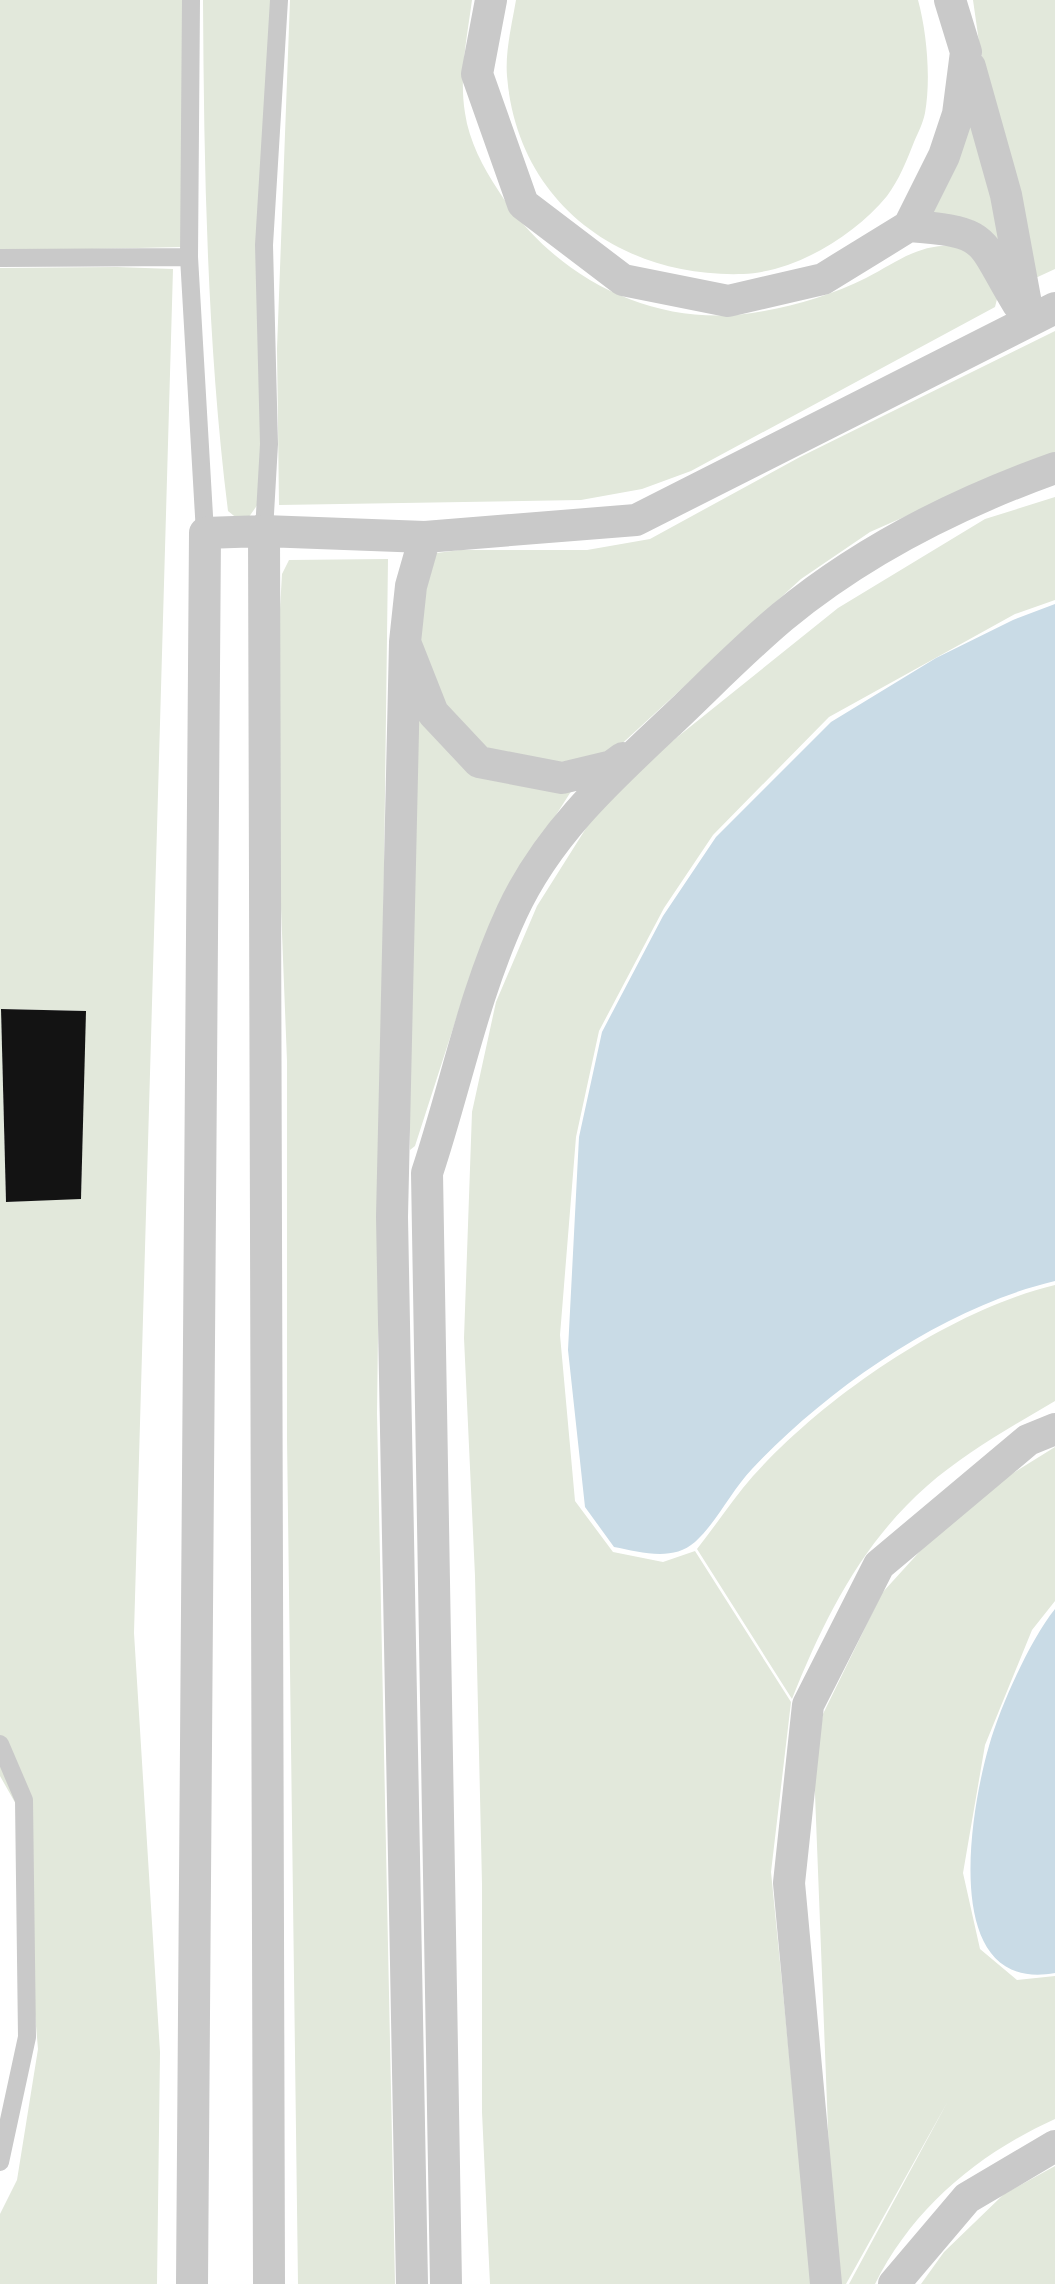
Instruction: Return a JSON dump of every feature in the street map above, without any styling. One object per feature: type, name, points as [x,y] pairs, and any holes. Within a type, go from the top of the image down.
[{"type":"street","points":[[492,0],[477,74],[523,204],[623,280],[728,302],[823,279],[908,226],[944,156],[958,114],[966,52]]},
{"type":"street","points":[[950,0],[1042,314]]},
{"type":"street","points":[[908,226],[957,230],[984,244],[1042,314]]},
{"type":"street","points":[[192,2284],[204,532],[264,530],[425,537],[636,520],[1042,314]]},
{"type":"street","points":[[446,2284],[427,1172],[460,1052],[512,911],[554,839],[599,789],[783,616],[882,546],[988,492],[1055,468]]},
{"type":"street","points":[[264,530],[269,2284]]},
{"type":"street","points":[[412,2284],[392,1217],[405,642],[411,586],[425,537]]},
{"type":"street","points":[[405,642],[433,713],[479,762],[562,778],[612,766],[657,734]]},
{"type":"street","points":[[826,2284],[790,1883],[808,1704],[879,1565],[1028,1440],[1055,1429]]},
{"type":"street","points":[[894,2284],[967,2198],[1055,2146]]},
{"type":"lane","points":[[192,0],[189,256],[204,532]]},
{"type":"lane","points":[[264,530],[268,444],[264,246],[279,0]]},
{"type":"lane","points":[[0,258],[189,256]]},
{"type":"lane","points":[[0,1744],[24,1800],[27,2038],[0,2162]]},
{"type":"shaded area","points":[[0,0],[183,0],[182,247],[0,251]]},
{"type":"shaded area","points":[[203,0],[277,0],[263,430],[258,504],[244,524],[228,511],[215,384]]},
{"type":"shaded area","points":[[290,0],[472,0],[463,99],[477,153],[521,222],[579,273],[612,292],[686,313],[764,311],[842,289],[927,248],[954,245],[971,247],[998,295],[995,307],[691,471],[642,489],[581,500],[279,505],[277,349]]},
{"type":"shaded area","points":[[516,0],[918,0],[927,56],[924,117],[887,196],[858,225],[822,249],[783,267],[743,274],[698,272],[656,262],[617,246],[583,224],[554,195],[531,161],[515,121],[507,76]]},
{"type":"shaded area","points":[[973,0],[1055,0],[1055,269],[1029,281],[979,42]]},
{"type":"shaded area","points":[[962,93],[1018,264],[987,245],[910,226]]},
{"type":"shaded area","points":[[0,268],[173,269],[134,1633],[160,2052],[157,2284],[0,2284],[0,2214],[17,2180],[38,2049],[17,1806],[0,1776]],"holes":[[[1,1009],[85,1011],[81,1198],[6,1202]]]},
{"type":"shaded area","points":[[1055,331],[1055,453],[870,532],[801,579],[614,751],[529,765],[485,747],[451,721],[420,643],[429,554],[460,550],[587,550],[650,539],[800,457]]},
{"type":"shaded area","points":[[1055,497],[1055,600],[1015,614],[829,717],[713,835],[664,908],[599,1031],[576,1137],[560,1335],[575,1501],[613,1552],[663,1562],[695,1551],[791,1702],[771,1872],[812,2284],[490,2284],[482,2112],[475,1576],[464,1338],[472,1112],[496,1002],[537,906],[595,814],[660,751],[838,608],[985,519]]},
{"type":"shaded area","points":[[388,559],[377,1413],[395,2284],[298,2284],[287,1438],[287,1061],[280,882],[279,626],[282,574],[289,560]]},
{"type":"shaded area","points":[[410,670],[482,769],[579,779],[524,865],[469,979],[415,1146],[410,1150]]},
{"type":"shaded area","points":[[1055,1285],[1055,1401],[957,1462],[927,1486],[883,1532],[831,1612],[792,1699],[697,1549],[753,1476],[782,1446],[853,1387],[932,1335],[1015,1297]]},
{"type":"shaded area","points":[[1055,1447],[1055,1601],[1032,1630],[985,1745],[963,1873],[980,1949],[1017,1980],[1055,1976],[1055,2119],[1000,2149],[950,2186],[908,2231],[875,2284],[849,2284],[948,2101],[846,2284],[834,2284],[814,1768],[823,1714],[882,1593],[922,1549],[1002,1480]]},
{"type":"shaded area","points":[[1055,2166],[1055,2284],[921,2284],[944,2252],[1004,2194]]},
{"type":"water","points":[[1055,604],[1055,1281],[1014,1293],[931,1330],[853,1380],[752,1469],[710,1525],[686,1548],[656,1554],[614,1547],[585,1507],[568,1350],[579,1137],[602,1032],[663,916],[716,837],[831,722],[936,658]]},
{"type":"water","points":[[1055,1609],[1055,1973],[1018,1972],[993,1956],[978,1928],[971,1892],[975,1812],[1000,1712],[1026,1656]]},
{"type":"building","points":[[1,1009],[86,1011],[81,1199],[6,1202]]}]
